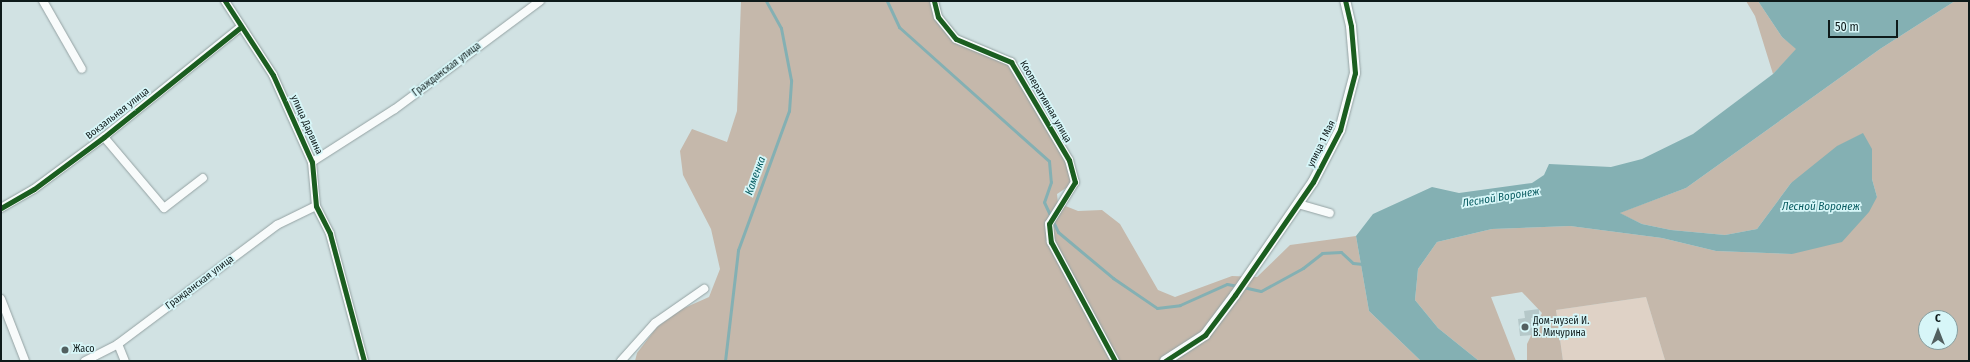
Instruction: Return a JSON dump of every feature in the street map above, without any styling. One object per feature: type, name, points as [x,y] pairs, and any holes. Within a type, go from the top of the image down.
[{"type":"street","points":[[43,1],[82,69]]},
{"type":"street","name":"улица Дарвина","points":[[225,1],[273,75],[312,162],[316,206],[330,234],[364,361]]},
{"type":"street","name":"Гражданская улица","points":[[312,162],[395,109],[540,1]]},
{"type":"street","name":"Кооперативная улица","points":[[934,1],[938,17],[956,39],[1011,62],[1069,160],[1075,182],[1049,224],[1051,242],[1115,361]]},
{"type":"street","name":"улица 1 Мая","points":[[1165,361],[1205,335],[1314,182],[1349,105],[1355,73],[1352,26],[1345,1]]},
{"type":"street","name":"Вокзальная улица","points":[[1,208],[34,189],[104,137],[241,27]]},
{"type":"street","points":[[104,137],[164,208],[203,178]]},
{"type":"street","points":[[1298,204],[1330,213]]},
{"type":"street","name":"Гражданская улица","points":[[85,361],[118,344],[277,225],[316,206]]},
{"type":"street","points":[[621,361],[655,323],[704,289]]},
{"type":"street","points":[[1,299],[24,361]]},
{"type":"street","points":[[118,344],[125,361]]},
{"type":"shaded area","points":[[741,1],[934,1],[938,17],[956,39],[1011,62],[1069,160],[1075,182],[1057,194],[1058,203],[1078,211],[1102,210],[1120,224],[1158,290],[1175,297],[1232,276],[1257,277],[1290,245],[1356,236],[1369,311],[1421,361],[635,361],[637,353],[657,327],[682,309],[709,297],[720,269],[711,229],[683,175],[680,151],[692,129],[727,142],[737,111]]},
{"type":"shaded area","points":[[1746,1],[1758,1],[1782,37],[1797,49],[1773,74],[1755,16]]},
{"type":"shaded area","points":[[1955,1],[1969,1],[1969,361],[1665,360],[1646,297],[1556,310],[1563,361],[1527,361],[1527,344],[1542,313],[1522,292],[1491,297],[1516,361],[1479,361],[1438,328],[1415,300],[1418,269],[1437,242],[1492,229],[1570,226],[1662,238],[1716,251],[1792,254],[1877,197],[1872,179],[1872,149],[1791,183],[1757,229],[1725,235],[1671,230],[1642,224],[1619,213],[1686,188],[1880,49]]},
{"type":"shaded area","points":[[1646,297],[1665,360],[1694,361],[1563,361],[1556,310]]},
{"type":"water","name":"Лесной Воронеж","points":[[1758,1],[1955,1],[1880,49],[1686,188],[1620,213],[1642,224],[1671,230],[1725,235],[1757,229],[1791,183],[1837,146],[1863,133],[1872,149],[1872,179],[1877,197],[1869,212],[1842,242],[1792,254],[1716,251],[1662,238],[1570,226],[1492,229],[1437,242],[1418,269],[1415,300],[1438,328],[1479,361],[1421,361],[1369,311],[1356,236],[1373,214],[1432,187],[1459,193],[1532,183],[1544,175],[1549,164],[1611,167],[1642,159],[1693,134],[1773,74],[1796,49],[1782,37]]},
{"type":"building","name":"Дом-музей И. В. Мичурина","points":[[1539,309],[1539,317],[1531,318],[1533,335],[1520,336],[1518,319],[1525,318],[1524,311]]},
{"type":"waterway","name":"Каменка","points":[[725,361],[738,250],[789,111],[791,80],[781,28],[766,1]]},
{"type":"waterway","points":[[887,1],[899,27],[1049,161],[1051,182],[1044,202],[1058,232],[1113,278],[1157,308],[1180,305],[1227,284],[1238,286]]},
{"type":"waterway","points":[[1243,287],[1261,291],[1303,268],[1322,253],[1341,252],[1353,263],[1363,264]]},
{"type":"cycle path","points":[[225,1],[273,75],[312,162],[316,206],[330,234],[364,361]]},
{"type":"cycle path","points":[[934,1],[938,17],[956,39],[1011,62],[1069,160],[1075,182],[1049,224],[1051,242],[1115,361]]},
{"type":"cycle path","points":[[1165,361],[1205,335],[1235,295],[1313,182],[1340,130],[1355,73],[1351,26],[1345,1]]},
{"type":"cycle path","points":[[1,208],[34,189],[104,137],[241,27]]},
{"type":"place","name":"Дом-музей И. В. Мичурина","points":[[1525,327]]},
{"type":"place","name":"Жасо","points":[[65,350]]}]
